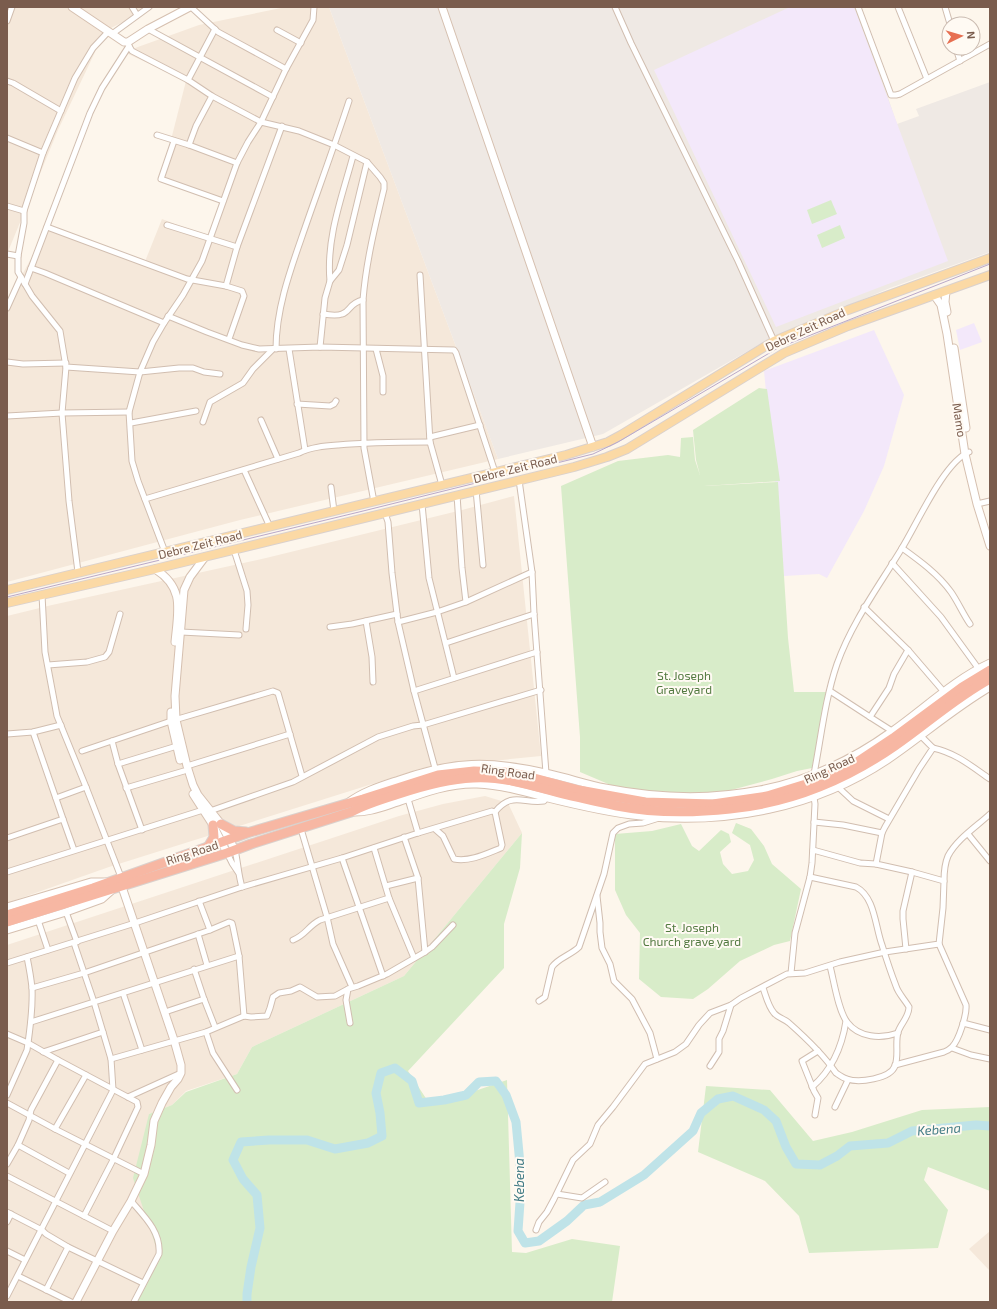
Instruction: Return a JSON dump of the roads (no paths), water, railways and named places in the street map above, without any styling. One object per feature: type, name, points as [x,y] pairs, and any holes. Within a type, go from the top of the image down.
[{"type":"highway","name":"Ring Road","points":[[7,922],[109,886],[121,877],[247,833],[438,775],[489,771],[523,775],[579,790],[645,802],[712,804],[767,796],[813,781],[854,764],[893,738],[962,687],[990,670]]},
{"type":"highway","name":"Ring Road","points":[[7,915],[109,886],[122,887],[301,829],[351,812],[360,807],[427,785],[442,782],[474,778],[496,779],[524,783],[618,806],[658,810],[690,811],[730,809],[763,804],[802,794],[829,783],[863,766],[895,746],[960,697],[990,679]]},
{"type":"highway","points":[[208,847],[214,837],[217,824],[234,831],[247,833]]},
{"type":"main road","name":"Debre Zeit Road","points":[[7,590],[374,502],[594,447],[621,436],[774,341],[848,310],[990,258]]},
{"type":"main road","name":"Debre Zeit Road","points":[[7,603],[234,550],[580,465],[618,454],[784,353],[848,326],[990,275]]},
{"type":"street","points":[[7,21],[12,7]]},
{"type":"street","points":[[72,7],[128,44],[132,51],[188,80],[212,96],[261,122],[299,131],[334,145],[367,162],[384,183],[364,284],[363,300],[364,442],[374,502]]},
{"type":"street","points":[[132,7],[137,15]]},
{"type":"street","points":[[78,572],[69,500],[62,413],[66,365],[60,331],[32,296],[21,277],[18,268],[18,256],[24,223],[24,211],[43,153],[75,78],[94,48],[110,33],[149,7]]},
{"type":"street","points":[[25,284],[90,113],[102,88],[128,44],[148,29],[191,7],[215,30],[286,69]]},
{"type":"street","points":[[165,552],[132,461],[131,423],[129,412],[140,372],[153,342],[168,316],[183,295],[202,261],[237,163],[261,122],[286,69],[313,20],[314,7]]},
{"type":"street","points":[[442,7],[594,447]]},
{"type":"street","points":[[615,7],[631,43],[738,261],[774,341]]},
{"type":"street","points":[[858,7],[891,95],[900,94],[990,44]]},
{"type":"street","points":[[898,7],[927,79]]},
{"type":"street","points":[[148,29],[273,97]]},
{"type":"street","points":[[188,80],[215,30]]},
{"type":"street","points":[[278,30],[301,42]]},
{"type":"street","points":[[958,56],[960,61]]},
{"type":"street","points":[[7,81],[60,111]]},
{"type":"street","points":[[189,145],[196,126],[212,96]]},
{"type":"street","points":[[203,422],[210,402],[243,383],[253,369],[275,349],[278,318],[292,266],[349,101]]},
{"type":"street","points":[[226,286],[238,246],[282,126]]},
{"type":"street","points":[[157,135],[237,163]]},
{"type":"street","points":[[7,138],[43,153]]},
{"type":"street","points":[[174,141],[161,179],[223,201]]},
{"type":"street","points":[[320,347],[322,314],[330,281],[328,268],[330,248],[334,226],[353,156]]},
{"type":"street","points":[[330,281],[339,270],[345,251],[367,162]]},
{"type":"street","points":[[7,206],[24,211]]},
{"type":"street","points":[[167,225],[238,246]]},
{"type":"street","points":[[47,227],[152,267],[192,280],[226,286],[242,291],[244,296],[229,339]]},
{"type":"street","points":[[7,254],[18,256]]},
{"type":"street","points":[[31,268],[164,323]]},
{"type":"street","points":[[420,275],[430,439],[442,485]]},
{"type":"street","points":[[7,308],[21,277]]},
{"type":"street","points":[[946,291],[945,302],[955,369]]},
{"type":"street","name":"Mamo","points":[[934,295],[941,305],[955,369],[967,453],[985,503],[990,546]]},
{"type":"street","points":[[322,314],[345,314],[351,305],[363,300]]},
{"type":"street","points":[[168,316],[259,349],[320,347],[454,350],[496,472]]},
{"type":"street","points":[[289,349],[305,450]]},
{"type":"street","points":[[376,349],[383,376],[383,392]]},
{"type":"street","points":[[7,362],[66,365],[140,372],[193,368],[204,372],[220,374]]},
{"type":"street","points":[[297,404],[330,406],[336,401]]},
{"type":"street","points":[[131,423],[196,411]]},
{"type":"street","points":[[7,416],[129,412]]},
{"type":"street","points":[[261,420],[278,459]]},
{"type":"street","points":[[145,499],[322,446],[364,442],[430,439],[480,425]]},
{"type":"street","points":[[814,774],[830,690],[837,664],[843,650],[864,607],[902,548],[942,478],[951,467],[967,453]]},
{"type":"street","points":[[244,470],[270,527]]},
{"type":"street","points":[[520,480],[532,572],[546,773]]},
{"type":"street","points":[[331,487],[334,511]]},
{"type":"street","points":[[476,490],[483,565]]},
{"type":"street","points":[[457,495],[466,602]]},
{"type":"street","points":[[985,503],[990,532]]},
{"type":"street","points":[[422,504],[429,578],[454,678]]},
{"type":"street","points":[[385,512],[388,522],[398,622],[414,691],[435,768]]},
{"type":"street","points":[[902,548],[939,578],[950,591],[970,624]]},
{"type":"street","points":[[234,550],[247,591],[248,605],[246,629]]},
{"type":"street","points":[[178,639],[181,632],[184,590],[190,577],[205,556]]},
{"type":"street","points":[[892,563],[941,617],[978,668]]},
{"type":"street","points":[[155,569],[168,578],[175,587],[177,596],[178,639],[173,721],[176,746],[185,769],[198,795],[217,824],[231,852],[238,861],[238,872],[242,887]]},
{"type":"street","points":[[398,622],[437,612],[466,602],[532,572]]},
{"type":"street","points":[[42,595],[45,652],[57,716],[121,877]]},
{"type":"street","points":[[864,607],[908,650],[944,692]]},
{"type":"street","points":[[48,665],[87,662],[105,657],[109,652],[120,614]]},
{"type":"street","points":[[330,627],[397,614]]},
{"type":"street","points":[[446,643],[534,614]]},
{"type":"street","points":[[366,621],[372,657],[373,682]]},
{"type":"street","points":[[181,632],[238,635]]},
{"type":"street","points":[[870,717],[889,688],[894,674],[908,650]]},
{"type":"street","points":[[414,691],[537,652]]},
{"type":"street","points":[[348,802],[370,790],[435,768],[488,763],[516,766],[605,788],[664,796],[689,797],[726,795],[756,791],[785,784],[814,774],[856,754],[892,732],[944,692],[978,668],[990,662]]},
{"type":"street","points":[[351,812],[362,813],[444,788],[476,784],[514,789],[603,810],[660,818],[706,818],[767,810],[790,805],[814,797],[868,772],[990,687]]},
{"type":"street","points":[[7,872],[293,782],[378,737],[541,690]]},
{"type":"street","points":[[830,690],[892,732]]},
{"type":"street","points":[[82,751],[173,721],[273,692],[278,693],[302,776]]},
{"type":"street","points":[[173,721],[185,769]]},
{"type":"street","points":[[7,734],[33,732],[61,725]]},
{"type":"street","points":[[33,732],[74,850]]},
{"type":"street","points":[[126,788],[290,734]]},
{"type":"street","points":[[921,736],[933,748],[946,751],[956,756],[990,779]]},
{"type":"street","points":[[112,741],[126,788],[142,830]]},
{"type":"street","points":[[118,764],[176,746]]},
{"type":"street","points":[[876,864],[882,833],[919,769],[933,748]]},
{"type":"street","points":[[56,798],[86,787]]},
{"type":"street","points":[[838,787],[853,801],[889,819]]},
{"type":"street","points":[[7,963],[135,923],[242,887],[342,858],[492,811],[495,812],[505,802],[514,799],[539,802],[544,801],[547,797]]},
{"type":"street","points":[[791,973],[795,933],[810,877],[813,850],[814,797]]},
{"type":"street","points":[[408,799],[418,833]]},
{"type":"street","points":[[435,829],[443,836],[454,859],[459,860],[474,858],[501,848],[502,845],[495,812]]},
{"type":"street","points":[[895,1065],[944,1052],[952,1048],[963,1023],[967,1010],[966,1005],[939,944],[944,881],[948,857],[962,838],[990,814]]},
{"type":"street","points":[[539,1001],[545,997],[554,963],[574,952],[579,947],[604,874],[613,833],[618,828],[629,824],[643,823],[660,818]]},
{"type":"street","points":[[7,838],[63,819]]},
{"type":"street","points":[[814,822],[882,833]]},
{"type":"street","points":[[301,829],[327,917],[333,944],[350,988],[346,1000],[350,1023]]},
{"type":"street","points":[[968,834],[990,861]]},
{"type":"street","points":[[404,838],[418,878],[425,952]]},
{"type":"street","points":[[374,848],[389,898],[414,958]]},
{"type":"street","points":[[813,850],[860,863],[876,864],[944,881]]},
{"type":"street","points":[[231,852],[232,864],[238,872]]},
{"type":"street","points":[[342,858],[383,976]]},
{"type":"street","points":[[906,949],[903,911],[912,872]]},
{"type":"street","points":[[762,988],[774,1013],[778,1017],[786,1020],[808,1039],[836,1073],[848,1080],[868,1080],[890,1074],[895,1065],[898,1033],[908,1016],[909,1007],[896,988],[867,898],[861,890],[856,887],[810,877]]},
{"type":"street","points":[[386,886],[418,878]]},
{"type":"street","name":"Ring Road","points":[[7,907],[91,882],[109,886]]},
{"type":"street","points":[[7,930],[102,899],[109,886]]},
{"type":"street","points":[[76,1302],[144,1174],[154,1121],[162,1103],[181,1073],[181,1065],[174,1040],[122,887]]},
{"type":"street","points":[[597,895],[602,948],[610,964],[614,981],[632,999],[650,1033],[657,1059]]},
{"type":"street","points":[[293,940],[304,935],[310,926],[315,922],[389,898]]},
{"type":"street","points":[[199,901],[210,930]]},
{"type":"street","points":[[7,1296],[113,1090],[111,1059],[66,912]]},
{"type":"street","points":[[38,920],[48,950]]},
{"type":"street","points":[[32,988],[145,953],[229,922],[232,923],[239,956],[244,1016]]},
{"type":"street","points":[[111,1059],[206,1032],[244,1016],[251,1018],[267,1016],[273,996],[300,987],[317,997],[335,996],[350,988],[383,976],[425,952],[432,947],[453,925]]},
{"type":"street","points":[[198,934],[207,965]]},
{"type":"street","points":[[536,1230],[539,1222],[550,1208],[573,1160],[590,1144],[598,1125],[645,1064],[670,1055],[686,1044],[705,1018],[710,1014],[732,1005],[741,998],[762,988],[782,975],[791,973],[805,973],[840,962],[885,952],[939,944]]},
{"type":"street","points":[[30,1022],[239,956]]},
{"type":"street","points":[[7,1095],[27,1050],[32,988],[27,957]]},
{"type":"street","points":[[830,966],[840,1008],[846,1022],[853,1028],[873,1037],[898,1033]]},
{"type":"street","points":[[194,969],[215,1027]]},
{"type":"street","points":[[123,993],[142,1050]]},
{"type":"street","points":[[165,1012],[204,999]]},
{"type":"street","points":[[710,1066],[719,1052],[719,1039],[732,1005]]},
{"type":"street","points":[[812,1087],[820,1081],[831,1066],[844,1039],[846,1022]]},
{"type":"street","points":[[963,1023],[990,1030]]},
{"type":"street","points":[[43,1052],[103,1032]]},
{"type":"street","points":[[206,1032],[213,1053],[237,1090]]},
{"type":"street","points":[[7,1034],[28,1042],[43,1052],[137,1102],[138,1107],[84,1216]]},
{"type":"street","points":[[952,1048],[971,1055],[990,1059]]},
{"type":"street","points":[[815,1115],[818,1098],[802,1061],[818,1050]]},
{"type":"street","points":[[7,1164],[18,1145],[29,1120],[31,1110],[58,1060]]},
{"type":"street","points":[[128,1097],[181,1073]]},
{"type":"street","points":[[55,1130],[86,1075]]},
{"type":"street","points":[[835,1107],[848,1080]]},
{"type":"street","points":[[7,1103],[55,1130],[85,1143],[144,1174]]},
{"type":"street","points":[[18,1145],[69,1173]]},
{"type":"street","points":[[7,1176],[113,1231]]},
{"type":"street","points":[[557,1194],[582,1198],[605,1182]]},
{"type":"street","points":[[130,1201],[152,1226],[158,1240],[159,1247],[159,1254],[134,1302]]},
{"type":"street","points":[[7,1222],[9,1213],[42,1230],[68,1247],[144,1283]]},
{"type":"street","points":[[46,1290],[68,1247]]},
{"type":"street","points":[[7,1251],[25,1260]]},
{"type":"street","points":[[18,1276],[71,1302]]},
{"type":"waterway","name":"Kebena","points":[[247,1302],[251,1267],[260,1228],[257,1195],[243,1179],[233,1160],[241,1142],[307,1140],[335,1149],[368,1143],[382,1136],[376,1093],[381,1073],[395,1068],[412,1081],[419,1103],[444,1100],[466,1095],[479,1082],[496,1081],[506,1095],[516,1122],[520,1164],[518,1231],[525,1243],[539,1241],[567,1221],[584,1205],[600,1202],[644,1175],[693,1131],[701,1113],[718,1099],[733,1096],[764,1110],[776,1121],[786,1147],[796,1164],[820,1165],[837,1156],[850,1146],[888,1143],[912,1131],[976,1125],[990,1126]]},
{"type":"tram line","points":[[7,597],[593,454],[618,442],[778,348],[990,264]]},
{"type":"park label","name":"St. Joseph Graveyard","points":[[684,682]]},
{"type":"park label","name":"St. Joseph Church grave yard","points":[[692,934]]}]
